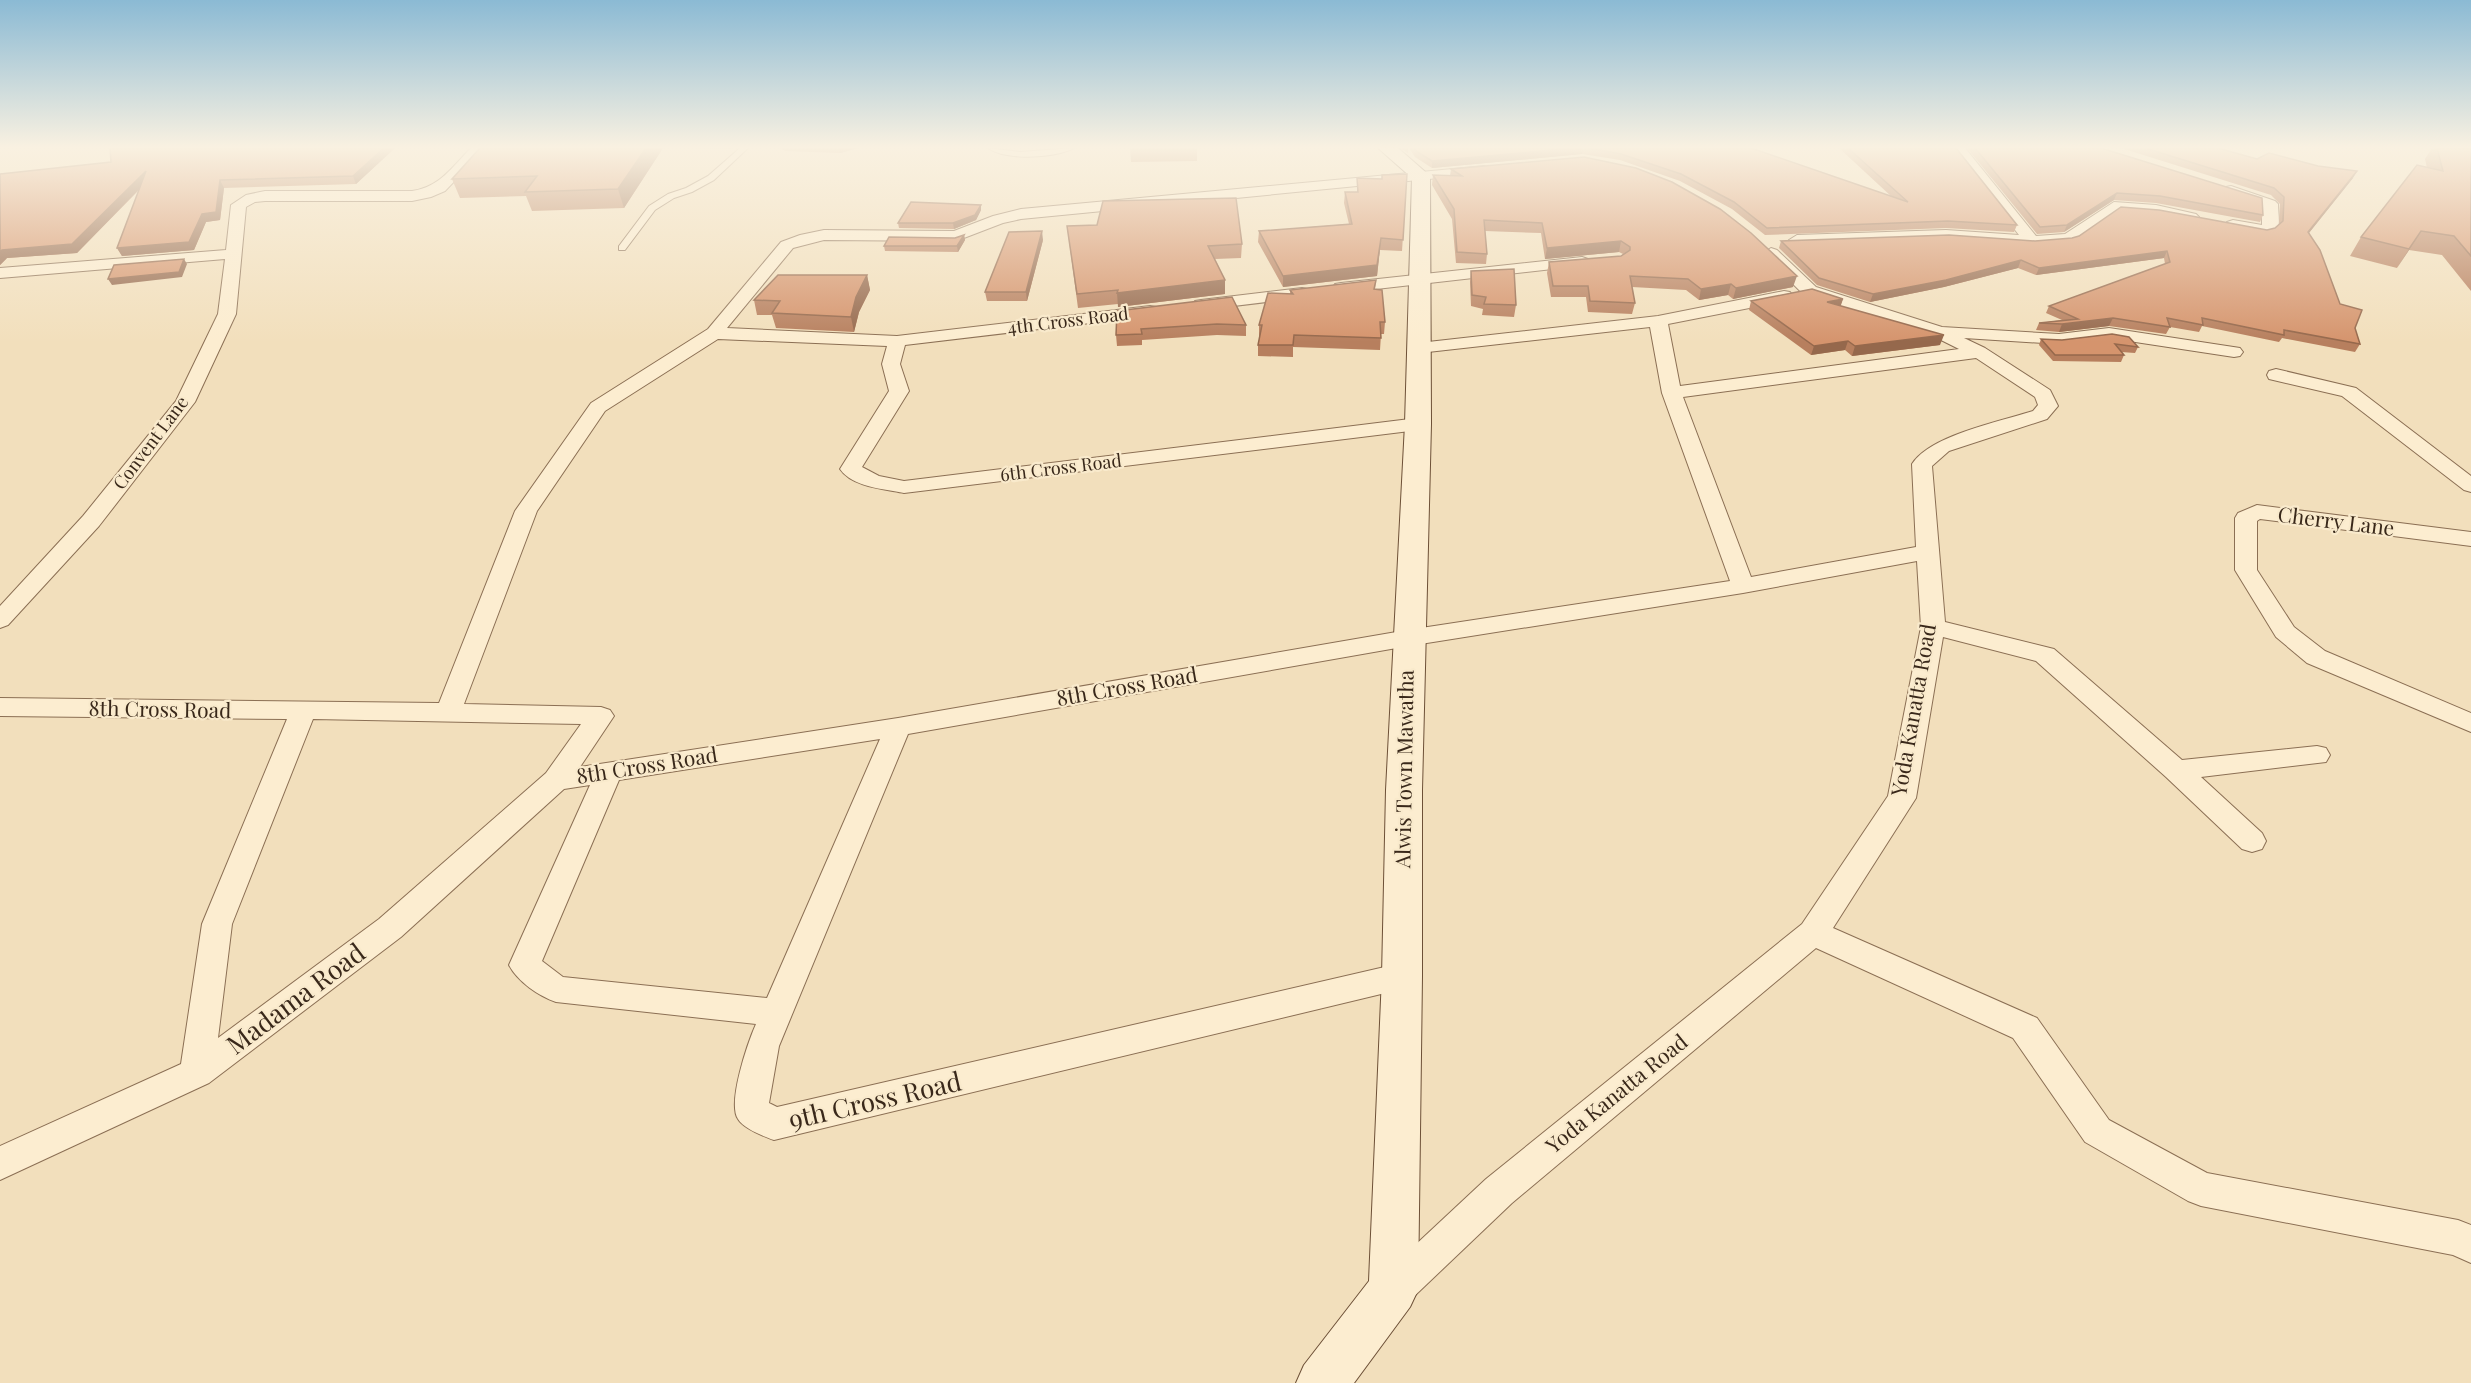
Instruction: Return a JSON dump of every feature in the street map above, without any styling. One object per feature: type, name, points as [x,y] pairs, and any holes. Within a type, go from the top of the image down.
[{"type":"street","name":"Convent Lane","points":[[0,620],[91,521],[185,402],[227,314],[238,213]]},
{"type":"street","points":[[448,712],[526,511],[598,407],[714,333],[787,245],[806,238],[824,235],[956,236],[998,219],[1036,213]]},
{"type":"street","name":"Alwis Town Mawatha","points":[[1393,1290],[1408,638],[1418,424],[1421,213]]},
{"type":"street","points":[[2009,213],[2032,241],[2069,238],[2106,213]]},
{"type":"street","points":[[2169,213],[2264,230],[2270,228],[2270,213]]},
{"type":"street","name":"Yoda Kanatta Road","points":[[1393,1290],[1499,1191],[1814,933],[1902,798],[1933,627],[1922,464],[1942,447],[2040,415],[2048,406],[2043,394],[1979,352],[1937,331],[1810,291],[1755,238],[1946,235],[2032,241]]},
{"type":"street","points":[[0,273],[232,254]]},
{"type":"street","name":"4th Cross Road","points":[[714,333],[897,341],[1420,278],[1596,261]]},
{"type":"street","points":[[1419,348],[1658,321],[1810,291]]},
{"type":"street","points":[[1658,321],[1672,393],[1743,586]]},
{"type":"street","points":[[1937,331],[2059,339],[2109,333],[2234,352]]},
{"type":"street","name":"6th Cross Road","points":[[897,341],[891,364],[899,391],[850,469],[873,481],[904,487],[1418,424]]},
{"type":"street","points":[[1672,393],[1979,352]]},
{"type":"street","points":[[2276,375],[2349,392],[2471,486]]},
{"type":"street","name":"Cherry Lane","points":[[2471,539],[2257,512],[2246,518],[2247,570],[2285,632],[2316,657],[2471,723]]},
{"type":"street","name":"8th Cross Road","points":[[556,780],[898,727],[1408,638],[1743,586],[1928,552]]},
{"type":"street","points":[[1933,627],[2045,655],[2176,770],[2252,841]]},
{"type":"street","name":"8th Cross Road","points":[[0,707],[601,716],[556,780]]},
{"type":"street","points":[[197,1073],[217,924],[303,712]]},
{"type":"street","name":"9th Cross Road","points":[[898,727],[763,1046],[751,1110],[774,1124],[1402,976]]},
{"type":"street","points":[[2176,770],[2317,755]]},
{"type":"street","points":[[609,772],[525,965],[556,989],[777,1013]]},
{"type":"street","name":"Madama Road","points":[[0,1163],[197,1073],[390,928],[556,780]]},
{"type":"street","points":[[1814,933],[2025,1028],[2097,1131],[2201,1189],[2458,1238],[2471,1245]]},
{"type":"street","points":[[1322,1383],[1332,1366],[1393,1290]]},
{"type":"lane","points":[[622,248],[649,213]]},
{"type":"building","points":[[0,213],[104,213],[72,244],[0,252]]},
{"type":"building","points":[[130,213],[212,213],[202,214],[189,242],[117,248]]},
{"type":"building","points":[[904,213],[976,213],[953,223],[898,223]]},
{"type":"building","points":[[1100,213],[1238,213],[1242,244],[1208,246],[1225,280],[1117,293],[1118,290],[1077,294],[1067,226],[1097,225]]},
{"type":"building","points":[[1349,213],[1405,213],[1403,240],[1381,238],[1377,265],[1283,276],[1259,231],[1352,224]]},
{"type":"building","points":[[1454,213],[1725,213],[1751,233],[1797,276],[1736,288],[1731,284],[1701,289],[1688,279],[1630,276],[1635,303],[1590,301],[1588,286],[1553,286],[1549,262],[1621,256],[1630,250],[1630,247],[1621,241],[1547,248],[1542,223],[1484,220],[1487,254],[1457,252]]},
{"type":"building","points":[[1747,213],[2007,213],[2017,225],[1948,221],[1767,228]]},
{"type":"building","points":[[2028,213],[2086,213],[2067,225],[2040,227]]},
{"type":"building","points":[[2113,213],[2173,213],[2267,230],[2275,228],[2283,221],[2283,213],[2324,213],[2308,232],[2320,250],[2340,304],[2362,310],[2355,328],[2360,344],[2284,330],[2284,335],[2202,318],[2203,325],[2167,318],[2170,327],[2113,318],[2062,324],[2039,323],[2078,319],[2049,306],[2170,262],[2167,251],[2039,268],[2021,260],[1946,280],[1873,294],[1819,278],[1781,241],[1949,235],[2035,241],[2072,238],[2079,236]]},
{"type":"building","points":[[2380,213],[2471,213],[2471,256],[2454,236],[2421,231],[2409,249],[2361,237]]},
{"type":"building","points":[[1042,231],[1026,292],[985,292],[1009,232]]},
{"type":"building","points":[[964,235],[957,246],[884,246],[889,237],[955,238]]},
{"type":"building","points":[[184,259],[179,272],[108,279],[114,265]]},
{"type":"building","points":[[1514,269],[1516,305],[1484,304],[1486,297],[1472,295],[1471,271]]},
{"type":"building","points":[[778,275],[867,275],[856,297],[851,317],[772,313],[780,301],[754,300]]},
{"type":"building","points":[[1376,280],[1374,289],[1382,290],[1385,322],[1380,322],[1381,338],[1294,335],[1293,345],[1258,345],[1262,325],[1259,325],[1268,293],[1293,294],[1290,290]]},
{"type":"building","points":[[1812,289],[1843,299],[1827,302],[1944,335],[1855,346],[1848,341],[1814,346],[1751,301]]},
{"type":"building","points":[[1232,297],[1246,325],[1217,324],[1141,329],[1142,334],[1116,335],[1117,311]]},
{"type":"building","points":[[2112,334],[2129,337],[2138,347],[2115,344],[2124,355],[2055,355],[2041,339],[2062,340]]}]
